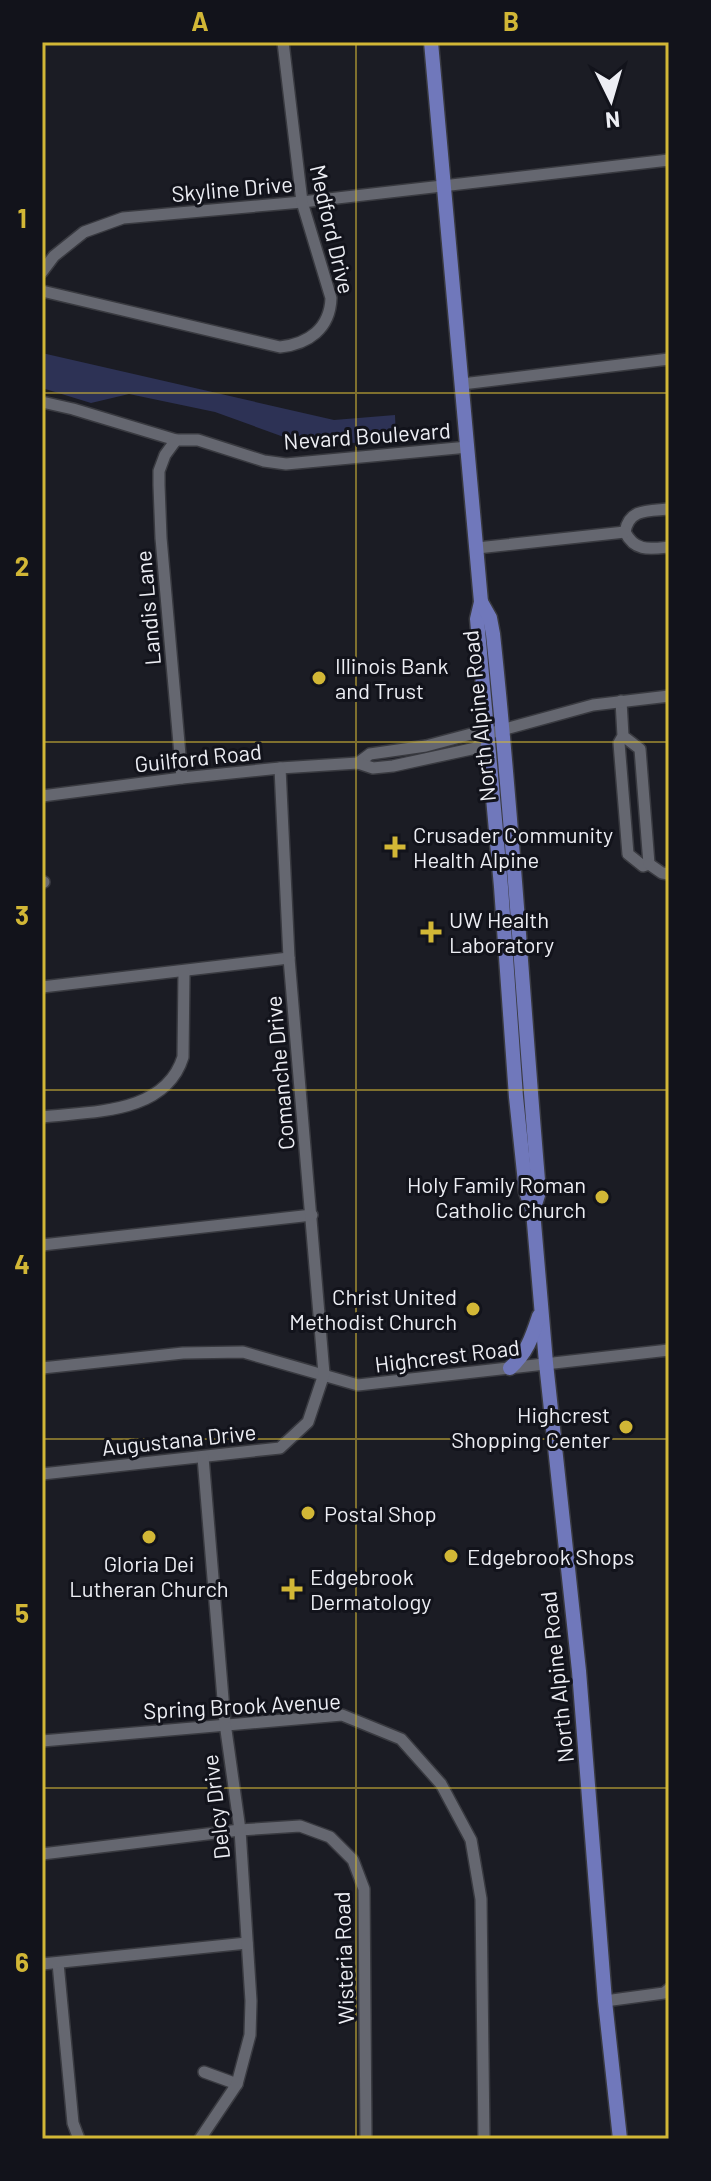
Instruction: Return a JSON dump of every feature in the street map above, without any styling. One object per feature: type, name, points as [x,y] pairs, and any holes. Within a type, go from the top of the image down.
[{"type":"main road","name":"North Alpine Road","points":[[431,42],[477,548],[481,602],[477,619],[516,1097],[526,1192],[533,1211],[579,1671],[605,2001],[620,2139]]},
{"type":"main road","name":"North Alpine Road","points":[[481,602],[490,618],[493,634],[502,729],[539,1192],[533,1211]]},
{"type":"main road","points":[[510,1368],[522,1357],[532,1340],[541,1308]]},
{"type":"street","name":"Medford Drive","points":[[42,291],[280,347],[307,341],[319,331],[331,309],[327,282],[302,202],[283,42]]},
{"type":"street","points":[[444,186],[669,160]]},
{"type":"street","name":"Skyline Drive","points":[[42,272],[67,244],[84,232],[110,221],[444,186]]},
{"type":"street","points":[[462,384],[669,359]]},
{"type":"street","name":"Nevard Boulevard","points":[[42,402],[176,440],[198,440],[264,461],[286,464],[468,447]]},
{"type":"street","name":"Landis Lane","points":[[176,440],[159,471],[159,485],[182,778]]},
{"type":"street","points":[[669,509],[639,512],[629,519],[625,532],[639,548],[669,547]]},
{"type":"street","points":[[477,548],[625,532]]},
{"type":"street","name":"Guilford Road","points":[[42,796],[182,778],[358,763],[370,754],[426,746],[475,733],[487,734],[593,705],[669,696]]},
{"type":"street","points":[[621,701],[623,736],[619,743],[628,854],[643,866],[649,864]]},
{"type":"street","points":[[623,736],[640,749],[649,864]]},
{"type":"street","name":"Comanche Drive","points":[[280,768],[289,958],[324,1374]]},
{"type":"street","points":[[649,864],[669,874]]},
{"type":"street","points":[[42,987],[289,958]]},
{"type":"street","points":[[42,1117],[118,1108],[148,1098],[167,1084],[183,1057],[184,972]]},
{"type":"street","points":[[42,1245],[312,1215]]},
{"type":"street","name":"Highcrest Road","points":[[42,1368],[183,1353],[243,1352],[358,1385],[669,1350]]},
{"type":"street","name":"Augustana Drive","points":[[42,1474],[280,1448],[308,1422],[324,1374]]},
{"type":"street","name":"Delcy Drive","points":[[200,2139],[237,2084],[250,2035],[251,2001],[240,1830],[225,1723],[203,1457]]},
{"type":"street","name":"Spring Brook Avenue","points":[[42,1741],[342,1715],[401,1739],[441,1784],[471,1840],[481,1899],[484,2139]]},
{"type":"street","name":"Wisteria Road","points":[[42,1854],[240,1830],[300,1826],[330,1837],[353,1860],[364,1889],[366,2139]]},
{"type":"street","points":[[42,1964],[247,1943]]},
{"type":"street","points":[[58,1963],[73,2123],[79,2139]]},
{"type":"street","points":[[605,2001],[664,1993],[669,1989]]},
{"type":"street","points":[[204,2072],[237,2084]]},
{"type":"shaded area","points":[[42,353],[334,420],[395,415],[396,441],[306,445],[215,412],[129,394],[91,403],[42,388]]},
{"type":"place","name":"Illinois Bank and Trust","points":[[319,678]]},
{"type":"place","name":"Crusader Community Health Alpine","points":[[395,847]]},
{"type":"place","name":"UW Health Laboratory","points":[[431,932]]},
{"type":"place","name":"Holy Family Roman Catholic Church","points":[[602,1197]]},
{"type":"place","name":"Christ United Methodist Church","points":[[473,1309]]},
{"type":"place","name":"Highcrest Shopping Center","points":[[626,1427]]},
{"type":"place","name":"Postal Shop","points":[[308,1513]]},
{"type":"place","name":"Gloria Dei Lutheran Church","points":[[149,1537]]},
{"type":"place","name":"Edgebrook Shops","points":[[451,1556]]},
{"type":"place","name":"Edgebrook Dermatology","points":[[292,1589]]}]
